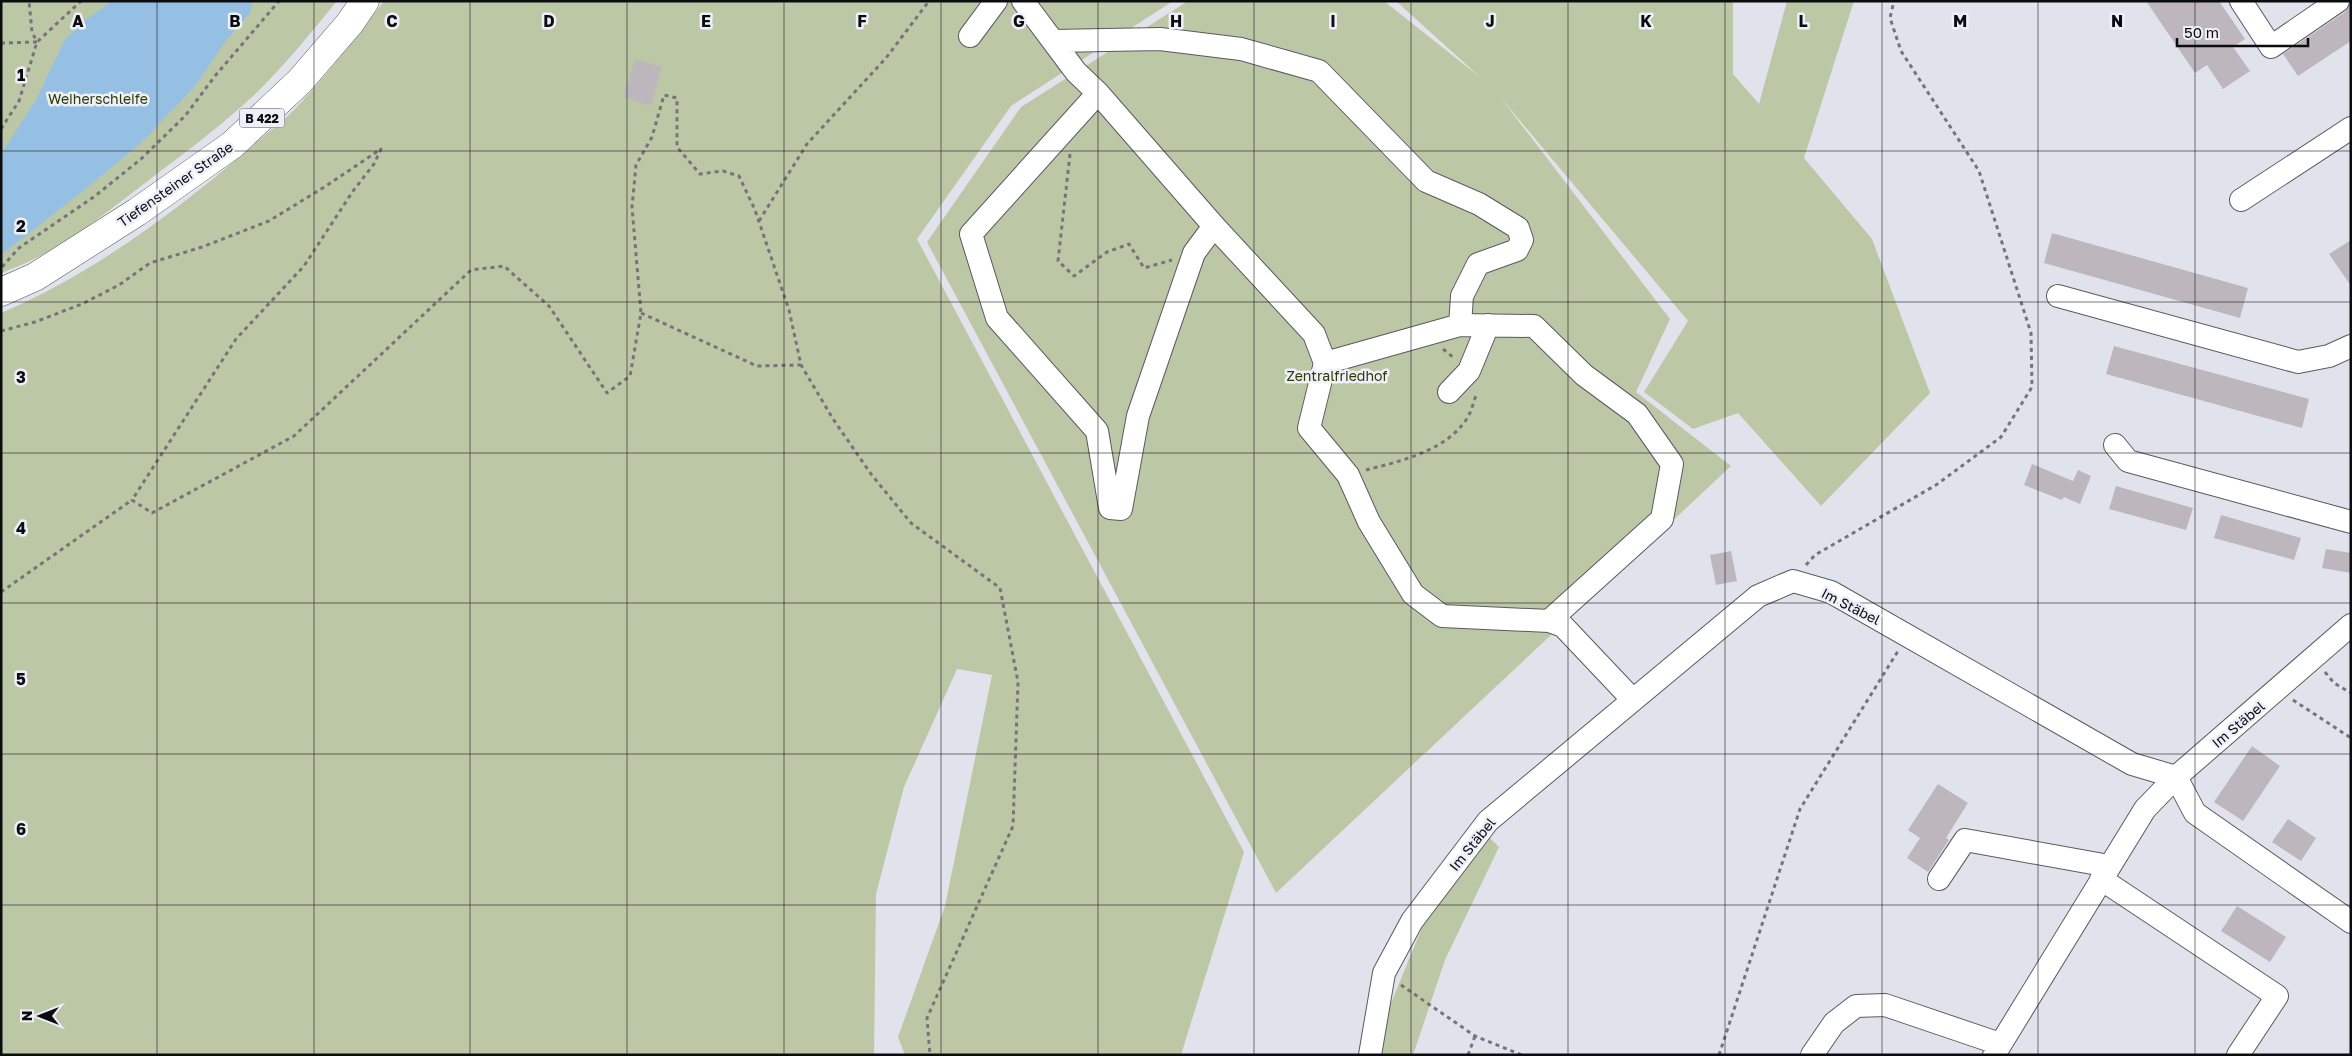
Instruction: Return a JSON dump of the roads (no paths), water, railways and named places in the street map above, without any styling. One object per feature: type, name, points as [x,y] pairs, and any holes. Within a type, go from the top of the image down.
[{"type":"main road","name":"Tiefensteiner Straße","points":[[1,292],[42,272],[137,212],[232,145],[300,81],[350,23],[365,1]]},
{"type":"street","points":[[970,36],[996,1]]},
{"type":"street","points":[[1023,1],[1076,72],[1098,93],[1214,226],[1314,334],[1325,363],[1309,428],[1348,475],[1369,522],[1413,594],[1442,616],[1549,621],[1562,626],[1633,700]]},
{"type":"street","points":[[2241,1],[2271,47],[2338,1]]},
{"type":"street","points":[[1052,41],[1160,39],[1241,49],[1318,70],[1426,180],[1479,204],[1518,228],[1522,240],[1517,250],[1478,264],[1462,296],[1460,324]]},
{"type":"street","points":[[1098,93],[972,234],[997,318],[1097,431],[1110,508],[1121,509],[1138,416],[1194,253],[1214,226]]},
{"type":"street","points":[[2241,200],[2351,128]]},
{"type":"street","points":[[2058,296],[2298,362],[2330,356],[2351,346]]},
{"type":"street","points":[[1325,363],[1460,324],[1534,326],[1584,375],[1637,414],[1672,464],[1662,519],[1549,621]]},
{"type":"street","points":[[1449,392],[1469,371],[1488,326]]},
{"type":"street","points":[[2115,445],[2128,461],[2351,522]]},
{"type":"street","name":"Im Stäbel","points":[[1370,1055],[1384,974],[1412,921],[1488,820],[1758,596],[1793,581],[1831,592],[2132,764],[2176,776],[2351,626]]},
{"type":"street","points":[[1812,1055],[1834,1023],[1856,1006],[1885,1005],[1997,1050],[2144,809],[2176,776],[2196,813],[2351,922]]},
{"type":"street","points":[[1940,879],[1965,840],[2105,873],[2277,996],[2238,1055]]},
{"type":"water","points":[[112,1],[253,1],[250,13],[228,38],[195,86],[142,142],[1,255],[1,154],[37,98],[64,41],[84,21]]},
{"type":"park label","name":"Weiherschleife","points":[[98,98]]},
{"type":"park label","name":"Zentralfriedhof","points":[[1337,375]]}]
